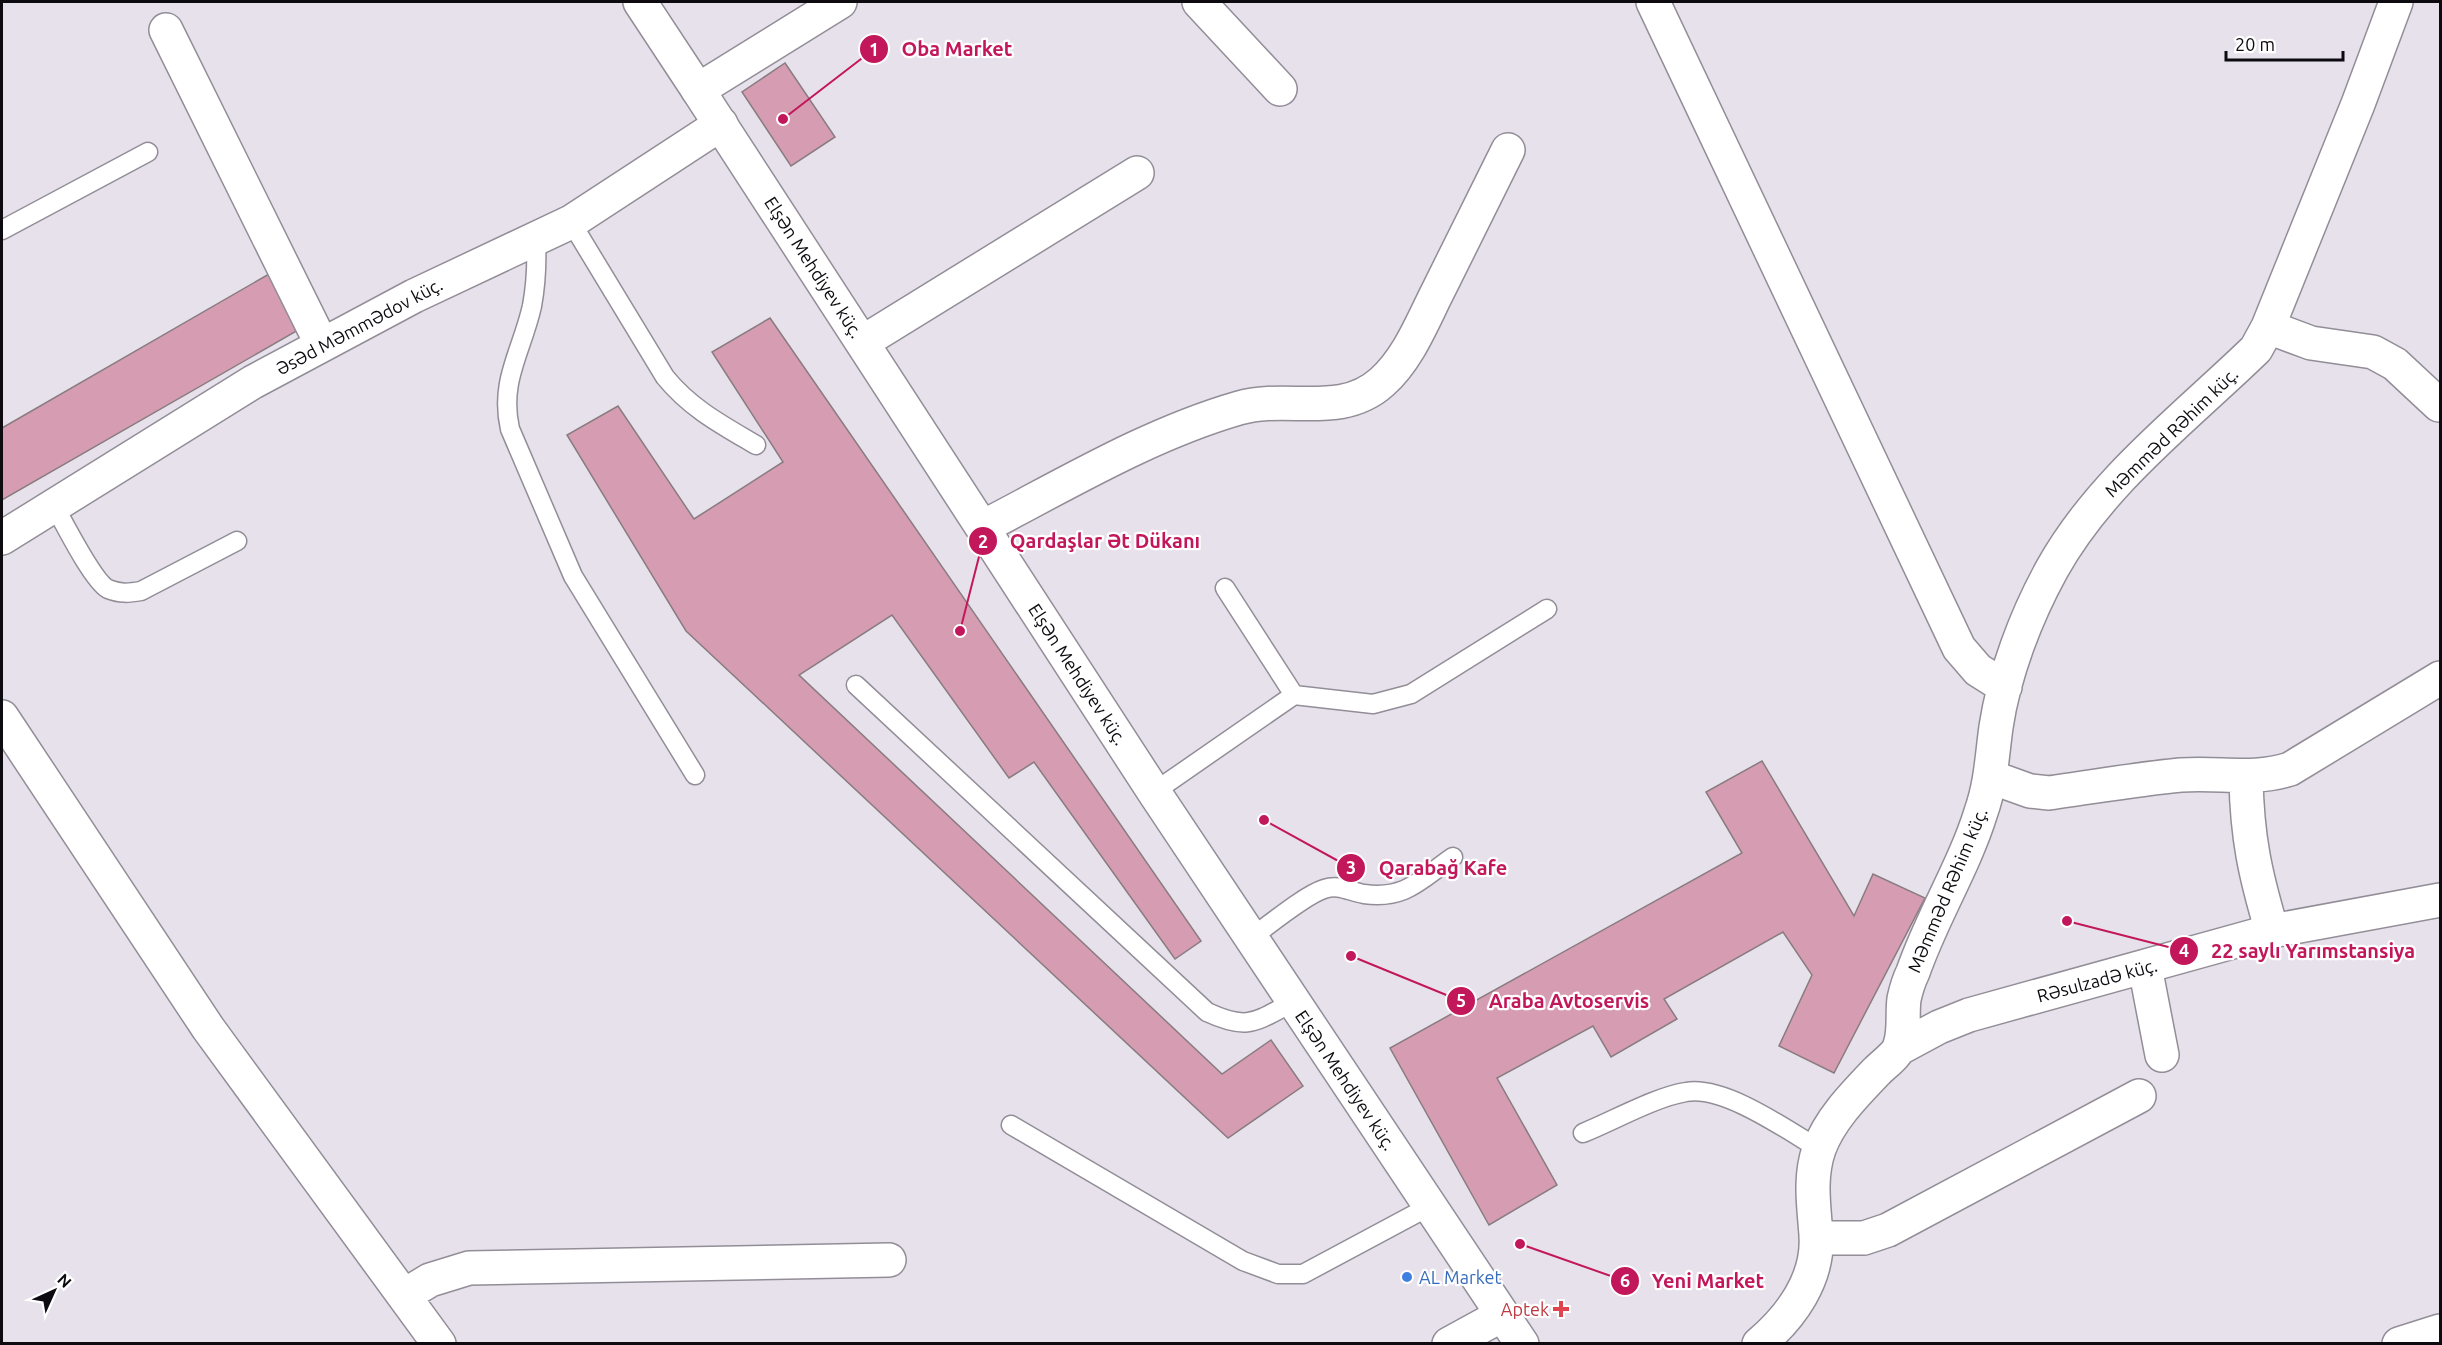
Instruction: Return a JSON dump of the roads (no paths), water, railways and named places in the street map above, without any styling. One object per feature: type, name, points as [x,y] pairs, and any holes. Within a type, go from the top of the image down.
[{"type":"street","name":"Elşən Mehdiyev küç.","points":[[640,2],[864,342],[1154,792],[1522,1344]]},
{"type":"street","points":[[698,90],[840,2]]},
{"type":"street","points":[[1198,2],[1280,89]]},
{"type":"street","points":[[1653,2],[1959,648],[1978,670],[2005,687]]},
{"type":"street","name":"Məmməd Rəhim küç.","points":[[1900,1047],[1904,999],[1913,970],[1967,850],[1991,777],[1996,727],[2005,687],[2021,638],[2052,569],[2084,521],[2130,468],[2256,349],[2268,327],[2358,104],[2396,2]]},
{"type":"street","points":[[166,30],[322,345]]},
{"type":"street","name":"Əsəd Məmmədov küç.","points":[[2,538],[253,382],[432,287],[536,241],[572,222],[721,124]]},
{"type":"street","points":[[983,527],[1112,461],[1200,421],[1241,407],[1275,401],[1328,405],[1356,400],[1382,383],[1415,336],[1508,150]]},
{"type":"street","points":[[864,342],[1137,173]]},
{"type":"street","points":[[2268,327],[2311,343],[2373,352],[2395,364],[2439,405]]},
{"type":"street","points":[[1991,777],[2030,791],[2049,794],[2179,776],[2216,773],[2246,778],[2272,775],[2290,769],[2440,678]]},
{"type":"street","points":[[2,717],[208,1028],[439,1344]]},
{"type":"street","points":[[2246,778],[2247,826],[2254,871],[2272,931]]},
{"type":"street","name":"Rəsulzadə küç.","points":[[1900,1047],[1969,1015],[2272,931],[2440,900]]},
{"type":"street","points":[[2145,967],[2162,1055]]},
{"type":"street","points":[[1759,1344],[1791,1311],[1805,1290],[1815,1263],[1816,1238],[1812,1186],[1819,1149],[1842,1110],[1900,1047]]},
{"type":"street","points":[[1816,1238],[1864,1238],[1888,1230],[2139,1096]]},
{"type":"street","points":[[405,1295],[430,1280],[469,1268],[889,1260]]},
{"type":"street","points":[[1449,1344],[1502,1315]]},
{"type":"street","points":[[2399,1344],[2440,1331]]},
{"type":"lane","points":[[2,230],[148,152]]},
{"type":"lane","points":[[572,222],[665,377],[681,398],[711,419],[756,445]]},
{"type":"lane","points":[[536,241],[537,265],[531,307],[507,385],[506,410],[510,429],[573,576],[695,775]]},
{"type":"lane","points":[[54,505],[96,578],[107,588],[124,594],[141,591],[237,540]]},
{"type":"lane","points":[[1225,588],[1294,695]]},
{"type":"lane","points":[[1154,792],[1294,695],[1373,704],[1411,694],[1547,609]]},
{"type":"lane","points":[[856,685],[1207,1012],[1232,1024],[1258,1021],[1293,1002]]},
{"type":"lane","points":[[1251,938],[1321,890],[1337,886],[1383,896],[1401,893],[1453,857]]},
{"type":"lane","points":[[1583,1133],[1687,1091],[1717,1095],[1761,1115],[1819,1149]]},
{"type":"lane","points":[[1011,1125],[1243,1261],[1278,1274],[1303,1274],[1430,1206]]},
{"type":"place","name":"Oba Market","points":[[783,119]]},
{"type":"place","name":"Qardaşlar Ət Dükanı","points":[[960,631]]},
{"type":"place","name":"Qarabağ Kafe","points":[[1264,820]]},
{"type":"place","name":"22 saylı Yarımstansiya","points":[[2067,921]]},
{"type":"place","name":"Araba Avtoservis","points":[[1351,956]]},
{"type":"place","name":"Yeni Market","points":[[1520,1244]]},
{"type":"place","name":"AL Market","points":[[1407,1277]]},
{"type":"place","name":"Aptek","points":[[1561,1309]]}]
